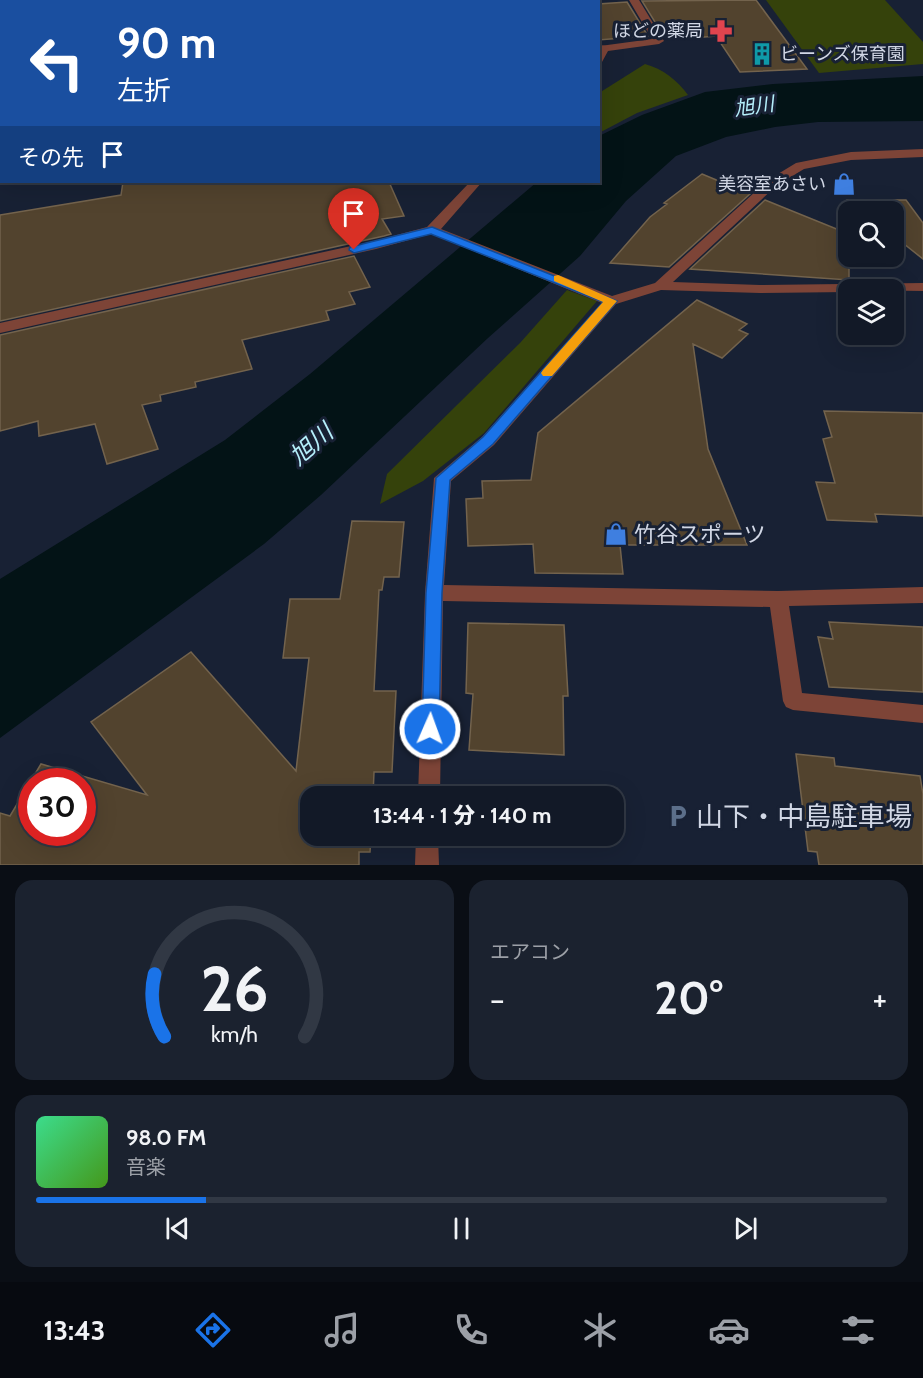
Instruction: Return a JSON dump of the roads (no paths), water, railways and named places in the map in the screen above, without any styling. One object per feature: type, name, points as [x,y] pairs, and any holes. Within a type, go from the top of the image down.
[{"type":"street","points":[[601,48],[659,40],[634,0]]},
{"type":"street","points":[[660,286],[772,183],[800,166],[851,156],[923,153]]},
{"type":"street","points":[[0,328],[376,245],[432,230],[475,183]]},
{"type":"street","points":[[432,230],[611,301]]},
{"type":"street","points":[[429,786],[434,593],[443,478],[488,441],[611,301],[660,286],[760,289],[923,287]]},
{"type":"street","points":[[434,593],[778,598],[923,595]]},
{"type":"street","points":[[778,598],[793,701],[923,714]]},
{"type":"street","points":[[427,846],[427,865]]},
{"type":"water","name":"旭川","points":[[923,76],[923,121],[818,122],[775,127],[726,137],[676,156],[626,201],[580,256],[488,338],[321,495],[264,544],[0,738],[0,579],[225,440],[310,374],[536,183],[600,183],[600,136],[642,115],[705,92],[773,84]]},
{"type":"place","name":"ほどの薬局","points":[[721,31]]},
{"type":"place","name":"ビーンズ保育園","points":[[762,54]]},
{"type":"place","name":"美容室あさい","points":[[844,184]]},
{"type":"place","name":"竹谷スポーツ","points":[[616,534]]},
{"type":"place","name":"山下・中島駐車場","points":[[678,816]]}]
